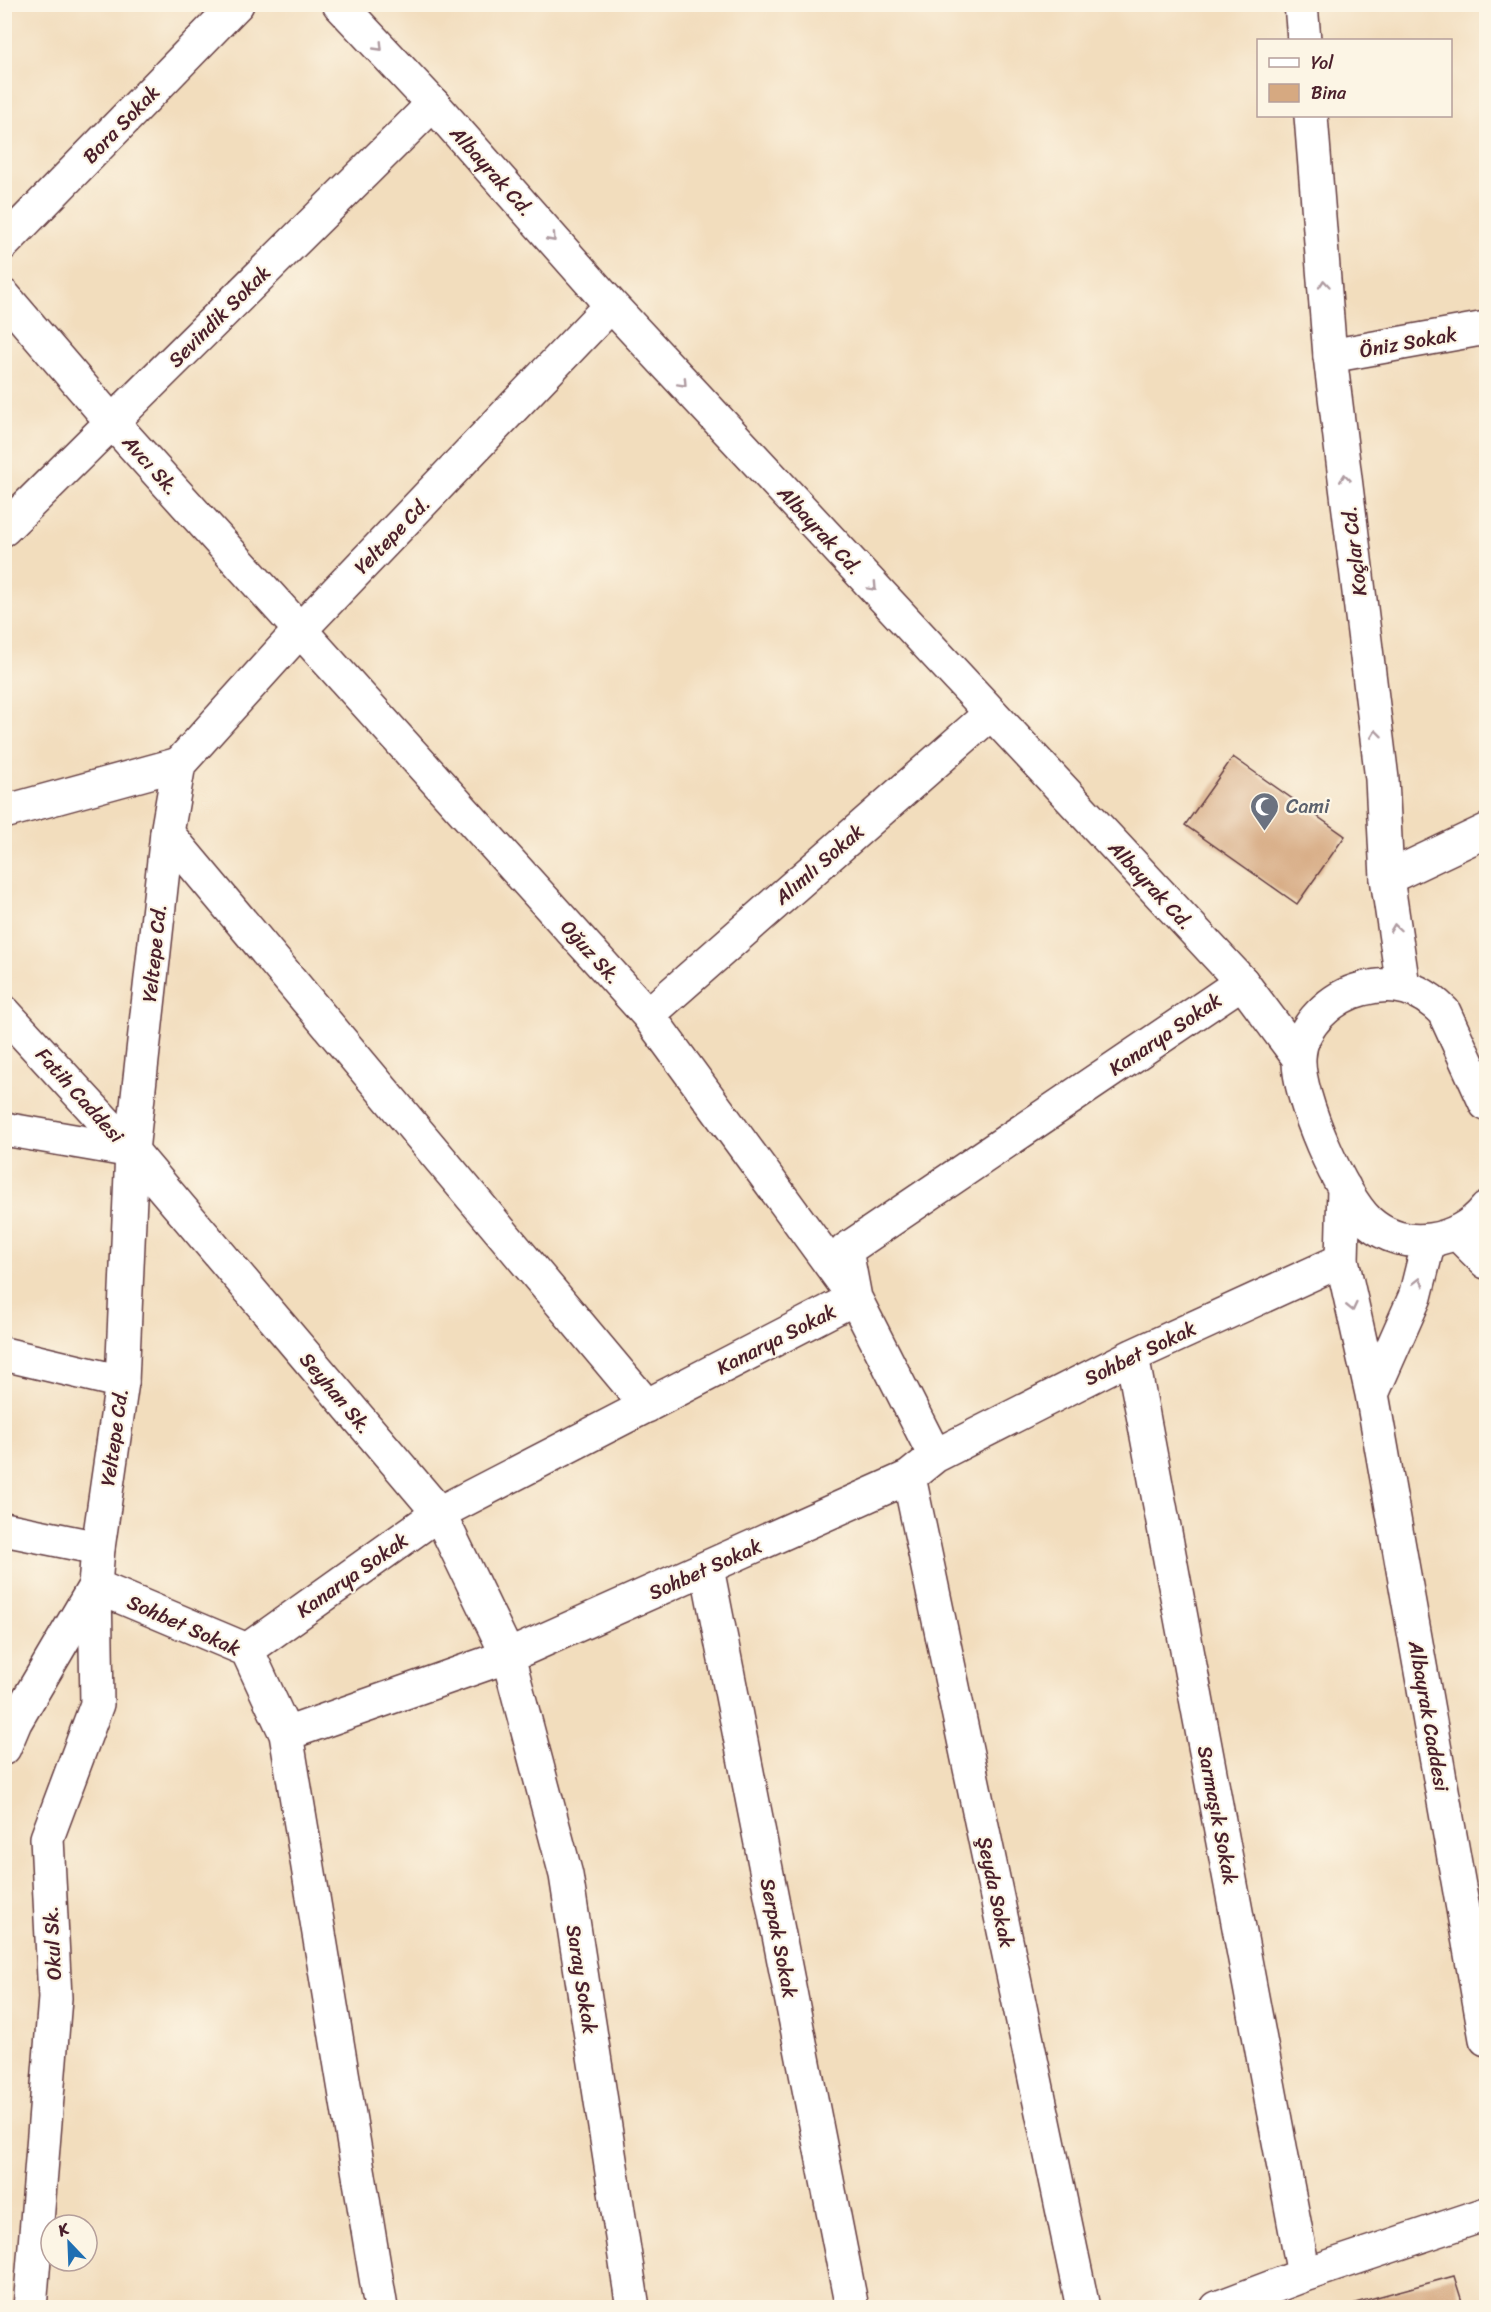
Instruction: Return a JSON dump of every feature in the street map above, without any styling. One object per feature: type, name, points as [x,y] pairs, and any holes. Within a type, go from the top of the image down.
[{"type":"street","name":"Bora Sokak","points":[[4,243],[237,4]]},
{"type":"street","name":"Albayrak Cd.","points":[[339,4],[433,104],[611,305],[1242,982],[1298,1057]]},
{"type":"street","points":[[1301,4],[1304,39]]},
{"type":"street","name":"Sevindik Sokak","points":[[4,529],[433,104]]},
{"type":"street","name":"Koçlar Cd.","points":[[1311,117],[1330,356],[1382,779],[1388,878],[1403,986]]},
{"type":"street","name":"Avcı Sk.","points":[[4,297],[112,422],[300,630]]},
{"type":"street","name":"Yeltepe Cd.","points":[[8,1730],[95,1586],[98,1548],[122,1382],[132,1151],[167,833],[179,764],[300,630],[611,305]]},
{"type":"street","name":"Öniz Sokak","points":[[1330,356],[1486,328]]},
{"type":"street","name":"Oğuz Sk.","points":[[300,630],[648,1015],[855,1298]]},
{"type":"street","name":"Alımlı Sokak","points":[[648,1015],[990,714]]},
{"type":"street","points":[[4,812],[179,764]]},
{"type":"street","points":[[1388,878],[1486,831]]},
{"type":"street","points":[[167,833],[647,1406]]},
{"type":"street","name":"Kanarya Sokak","points":[[247,1650],[439,1513],[855,1298],[846,1250],[1242,982]]},
{"type":"street","points":[[1486,1102],[1444,1012],[1433,1000],[1403,986],[1382,984],[1348,992],[1315,1019],[1305,1035],[1298,1057],[1302,1092],[1344,1187],[1358,1211],[1371,1224],[1405,1239],[1443,1238],[1478,1220],[1486,1209]]},
{"type":"street","name":"Fatih Caddesi","points":[[4,1012],[132,1151]]},
{"type":"street","points":[[4,1129],[132,1151]]},
{"type":"street","name":"Seyhan Sk.","points":[[132,1151],[439,1513],[508,1656]]},
{"type":"street","name":"Albayrak Caddesi","points":[[1344,1187],[1342,1260],[1372,1394],[1486,2039]]},
{"type":"street","points":[[1443,1238],[1486,1262]]},
{"type":"street","points":[[1372,1394],[1443,1238]]},
{"type":"street","name":"Sohbet Sokak","points":[[95,1586],[247,1650],[286,1734],[508,1656],[707,1568],[909,1477],[935,1456],[1132,1356],[1342,1260]]},
{"type":"street","points":[[855,1298],[935,1456]]},
{"type":"street","points":[[4,1354],[122,1382]]},
{"type":"street","name":"Sarmaşık Sokak","points":[[1132,1356],[1304,2275]]},
{"type":"street","name":"Şeyda Sokak","points":[[909,1477],[1083,2307]]},
{"type":"street","points":[[4,1529],[98,1548]]},
{"type":"street","name":"Serpak Sokak","points":[[707,1568],[852,2307]]},
{"type":"street","name":"Okul Sk.","points":[[30,2307],[55,1998],[46,1838],[97,1704],[95,1586]]},
{"type":"street","name":"Saray Sokak","points":[[508,1656],[566,1875],[633,2307]]},
{"type":"street","points":[[286,1734],[381,2307]]},
{"type":"street","points":[[1217,2307],[1304,2275],[1486,2214]]},
{"type":"building","name":"Cami","points":[[1233,757],[1345,836],[1297,904],[1185,825]]},
{"type":"building","points":[[1454,2276],[1464,2308],[1356,2308],[1355,2303]]},
{"type":"place","name":"Cami","points":[[1265,832]]}]
